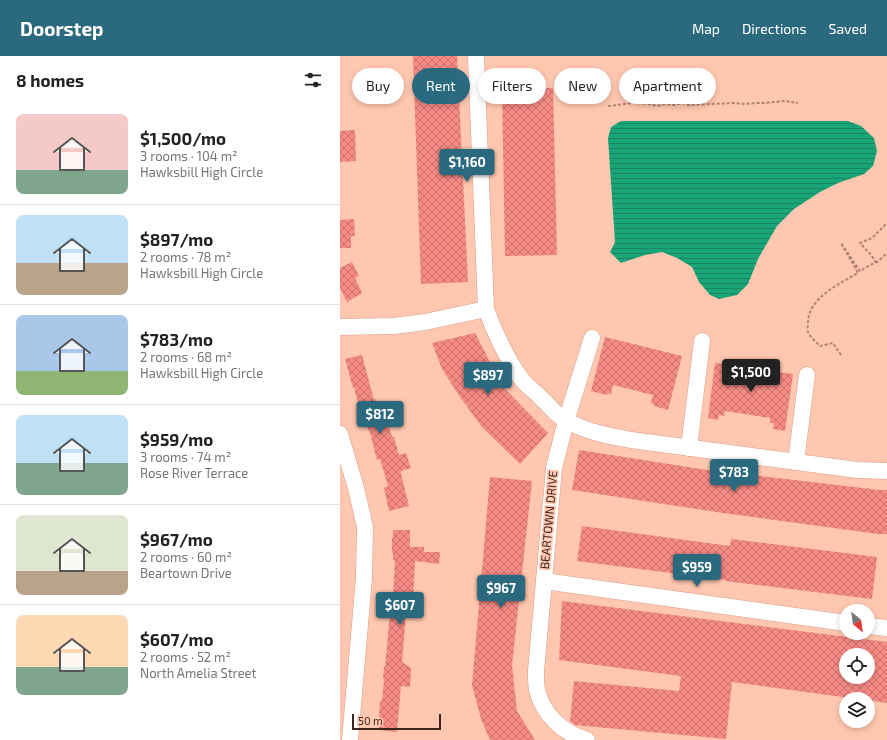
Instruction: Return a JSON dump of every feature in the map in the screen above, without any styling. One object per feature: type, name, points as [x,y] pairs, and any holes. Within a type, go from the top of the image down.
[{"type":"street","points":[[476,56],[486,309],[498,340],[520,378],[566,421],[584,429],[604,435],[689,448],[857,470],[887,471]]},
{"type":"street","points":[[340,327],[394,326],[418,323],[486,309]]},
{"type":"street","name":"BEARTOWN DRIVE","points":[[586,740],[576,737],[552,720],[542,704],[537,690],[536,671],[554,468],[566,421],[592,338]]},
{"type":"street","points":[[689,448],[702,341]]},
{"type":"street","points":[[796,462],[807,375]]},
{"type":"street","points":[[340,434],[356,488],[365,527],[364,578],[350,740]]},
{"type":"street","points":[[544,581],[839,622]]},
{"type":"street","points":[[875,627],[887,628]]},
{"type":"path","points":[[608,106],[633,103],[657,106],[682,103],[690,105],[786,101],[798,103]]},
{"type":"path","points":[[875,261],[860,243],[872,238],[887,223]]},
{"type":"path","points":[[841,355],[833,343],[820,346],[808,332],[808,318],[812,307],[824,294],[858,273],[841,243],[860,271],[887,253]]},
{"type":"shaded area","points":[[621,121],[848,121],[861,126],[874,138],[877,151],[873,166],[864,174],[838,183],[820,192],[794,209],[777,226],[758,259],[748,284],[737,295],[719,299],[710,295],[699,282],[692,267],[677,258],[662,252],[645,255],[621,263],[610,252],[615,242],[608,138],[611,127]]},
{"type":"building","points":[[413,56],[457,56],[458,68],[413,68]]},
{"type":"building","points":[[546,88],[553,88],[557,255],[505,256],[502,104],[546,104]]},
{"type":"building","points":[[415,104],[459,104],[468,282],[421,284]]},
{"type":"building","points":[[355,130],[356,161],[340,162],[340,131]]},
{"type":"building","points":[[354,219],[355,236],[351,236],[351,248],[340,248],[340,220]]},
{"type":"building","points":[[352,262],[359,276],[355,278],[362,293],[347,302],[340,288],[340,268]]},
{"type":"building","points":[[475,333],[503,387],[548,433],[520,464],[482,427],[460,397],[442,369],[432,343]]},
{"type":"building","points":[[605,337],[682,356],[668,410],[654,406],[654,404],[651,403],[653,395],[613,385],[611,394],[608,393],[607,395],[591,391]]},
{"type":"building","points":[[362,355],[374,400],[376,399],[379,412],[384,410],[399,455],[406,453],[411,468],[401,471],[409,506],[389,511],[384,488],[388,486],[380,459],[377,460],[370,433],[367,426],[365,427],[345,359]]},
{"type":"building","points":[[715,363],[793,374],[785,431],[773,429],[774,423],[770,423],[770,418],[725,411],[724,416],[719,415],[718,420],[708,418]]},
{"type":"building","points":[[579,450],[733,474],[887,490],[887,534],[723,513],[572,490]]},
{"type":"building","points":[[490,477],[532,481],[512,665],[517,711],[535,740],[490,740],[481,719],[472,685]]},
{"type":"building","points":[[582,526],[730,546],[731,539],[877,557],[872,599],[577,561]]},
{"type":"building","points":[[393,530],[410,530],[410,547],[424,547],[424,552],[440,552],[439,564],[415,561],[413,602],[407,602],[402,662],[411,668],[410,687],[401,686],[397,732],[379,730],[380,701],[382,701],[390,613],[392,613],[395,560],[393,560],[392,553]]},
{"type":"building","points":[[562,601],[839,636],[839,640],[871,640],[887,642],[887,703],[875,701],[875,692],[839,692],[839,697],[732,682],[726,739],[575,725],[570,721],[574,681],[679,691],[681,676],[559,660]]}]
